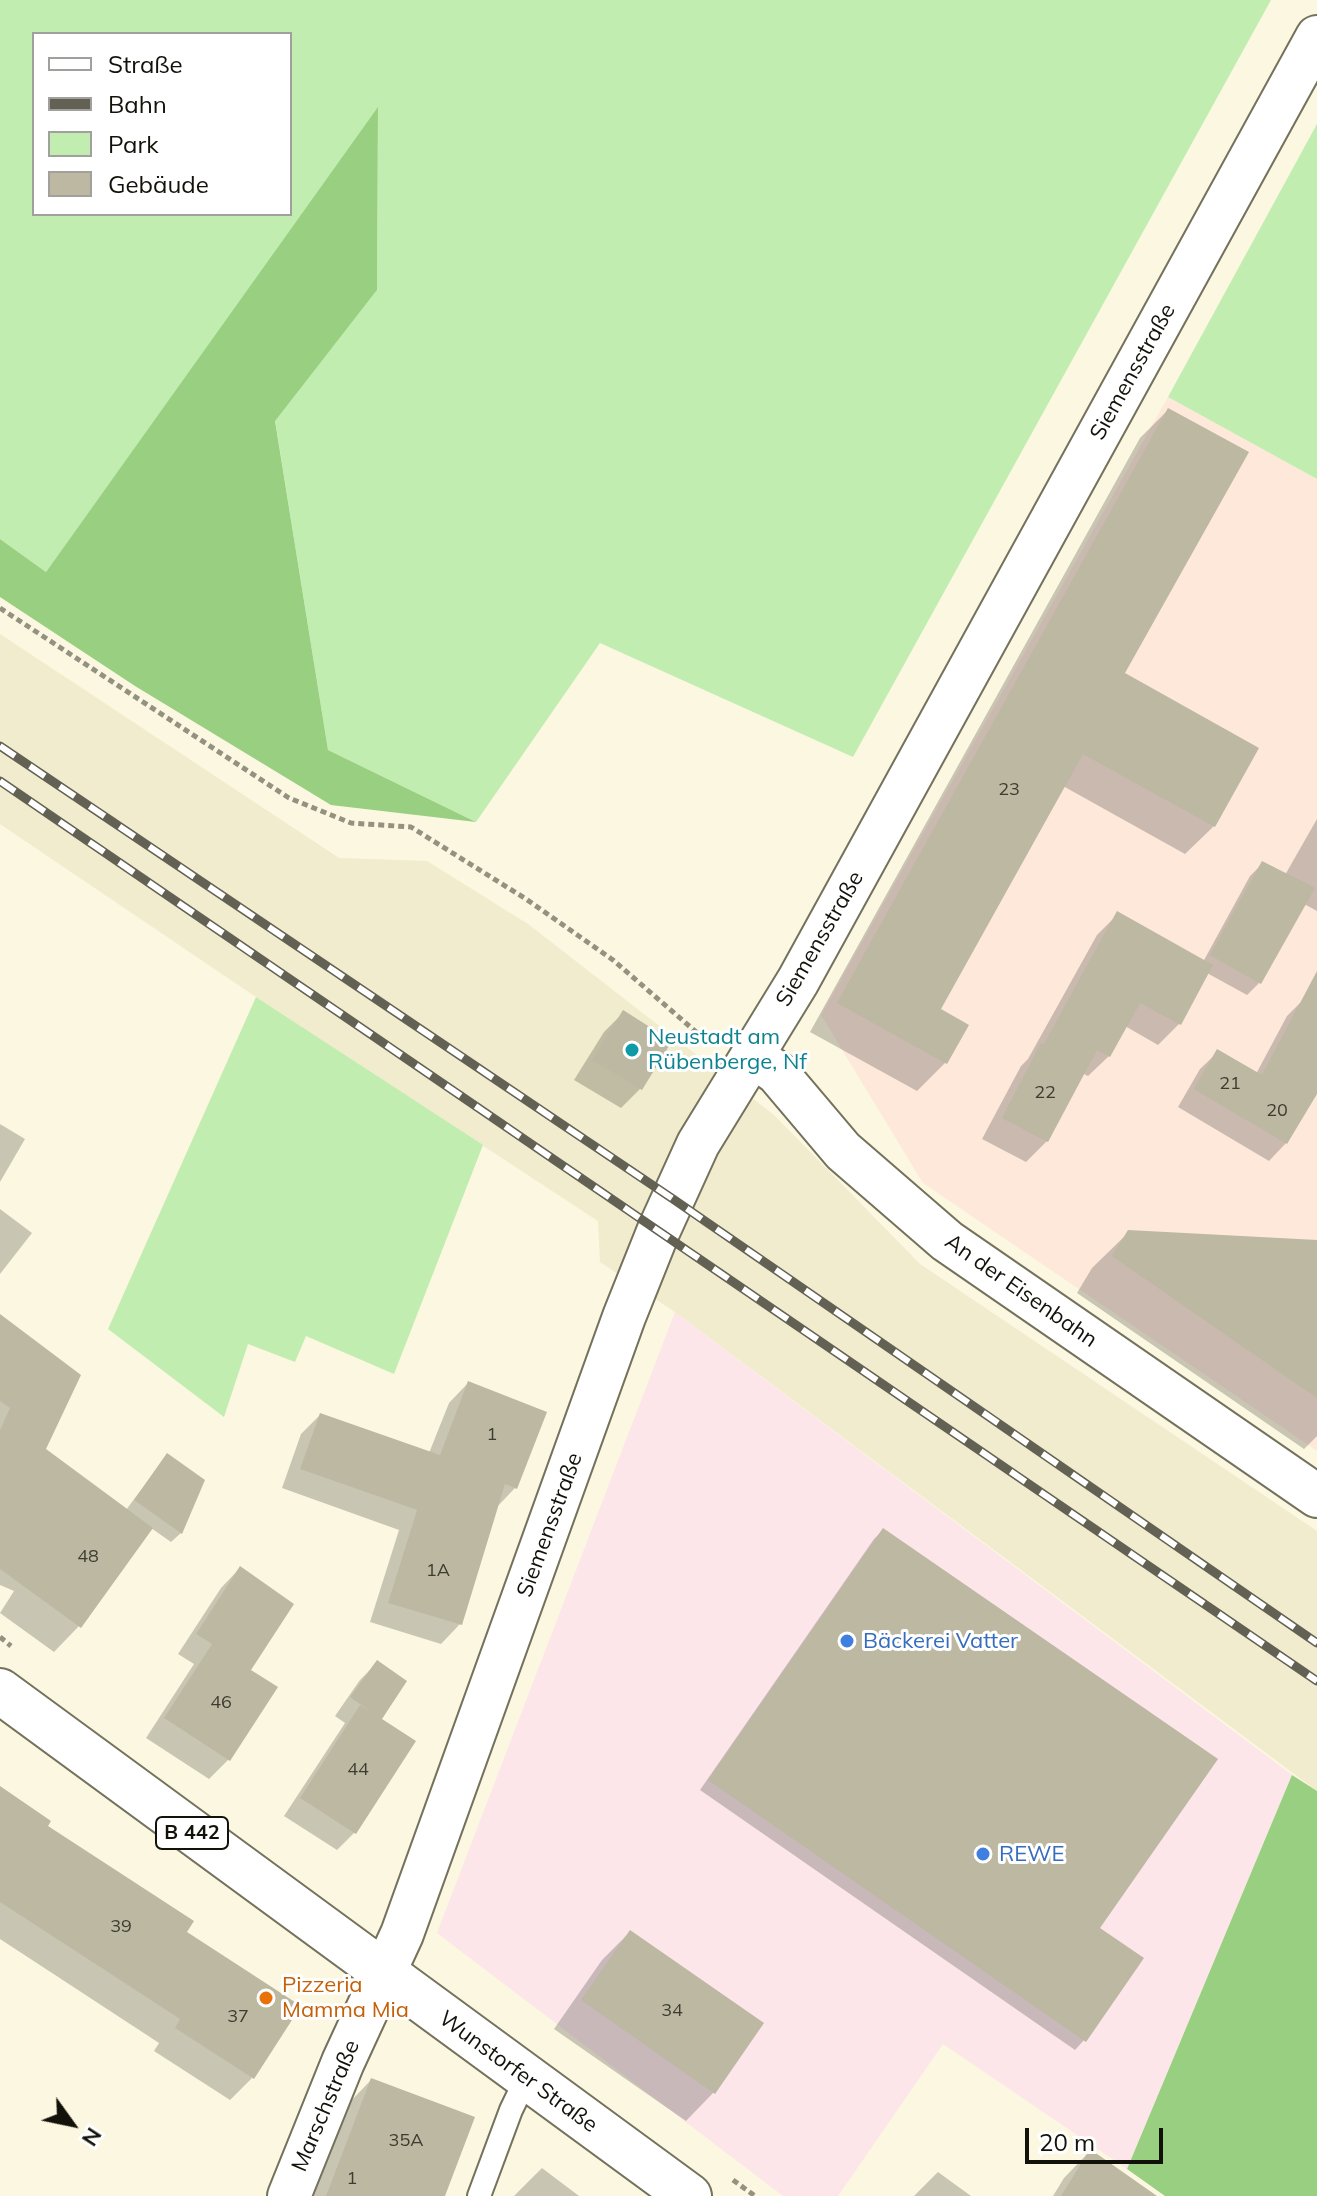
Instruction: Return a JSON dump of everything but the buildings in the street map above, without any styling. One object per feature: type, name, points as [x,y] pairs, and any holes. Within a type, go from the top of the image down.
[{"type":"main road","name":"Wunstorfer Straße","points":[[0,1691],[689,2196]]},
{"type":"street","name":"Siemensstraße","points":[[385,1974],[435,1845],[630,1303],[698,1144],[806,967],[1317,37]]},
{"type":"street","name":"An der Eisenbahn","points":[[747,1063],[777,1073],[843,1151],[947,1241],[1317,1496]]},
{"type":"street","name":"Marschstraße","points":[[289,2196],[343,2062],[385,1974]]},
{"type":"lane","points":[[479,2196],[511,2110],[527,2077]]},
{"type":"path","points":[[0,608],[289,798],[351,823],[411,827],[526,899],[613,960],[747,1063]]},
{"type":"shaded area","points":[[1168,397],[1317,479],[1317,1451],[923,1183],[821,1015]]},
{"type":"shaded area","points":[[0,634],[339,858],[427,861],[528,924],[774,1115],[920,1264],[1317,1531],[1317,1791],[675,1312],[600,1262],[598,1221],[256,997],[0,824]]},
{"type":"shaded area","points":[[675,1312],[1292,1775],[1127,2169],[943,2044],[838,2196],[783,2196],[437,1933]]},
{"type":"green space","points":[[0,0],[1271,0],[853,757],[600,643],[476,822],[328,750],[275,420],[377,290],[378,109],[46,572],[0,539]]},
{"type":"green space","points":[[378,107],[377,290],[275,421],[328,750],[476,822],[331,805],[135,686],[0,597],[0,539],[46,572]]},
{"type":"green space","points":[[1317,124],[1317,479],[1168,397]]},
{"type":"green space","points":[[256,997],[483,1145],[394,1374],[306,1336],[295,1362],[248,1344],[224,1417],[108,1329]]},
{"type":"green space","points":[[1292,1775],[1317,1791],[1317,2196],[1165,2196],[1127,2169]]},
{"type":"railway","points":[[0,746],[673,1199],[1317,1643]]},
{"type":"railway","points":[[0,781],[1317,1681]]},
{"type":"place","name":"Neustadt am Rübenberge, Nf","points":[[632,1050]]},
{"type":"place","name":"Bäckerei Vatter","points":[[847,1641]]},
{"type":"place","name":"REWE","points":[[983,1854]]},
{"type":"place","name":"Pizzeria Mamma Mia","points":[[266,1998]]}]
